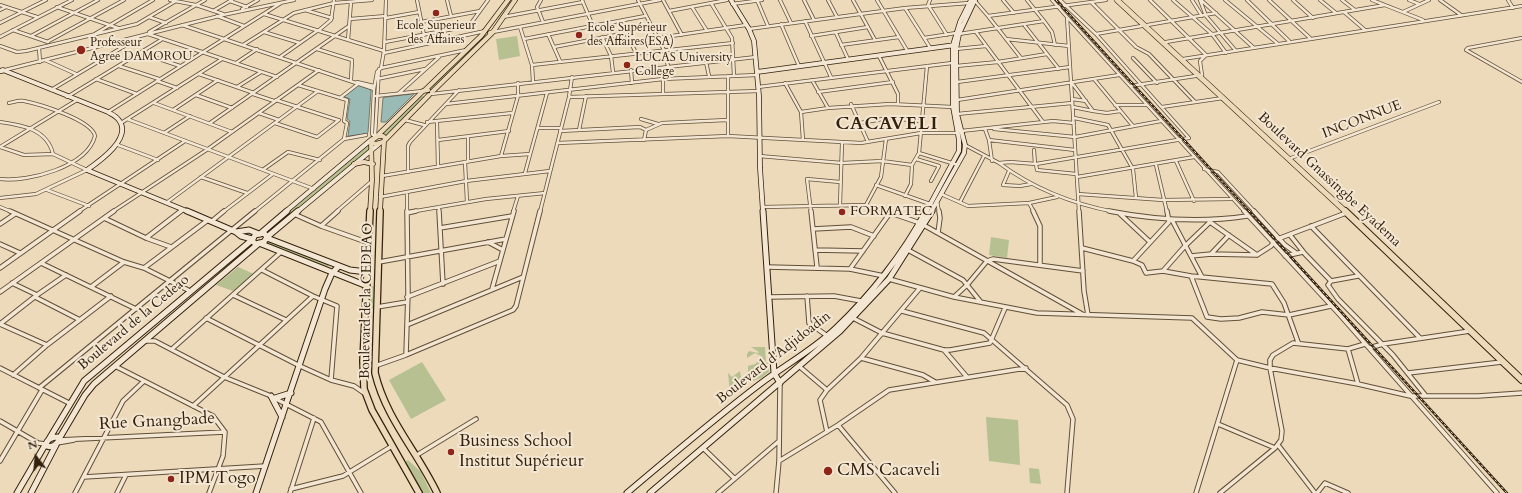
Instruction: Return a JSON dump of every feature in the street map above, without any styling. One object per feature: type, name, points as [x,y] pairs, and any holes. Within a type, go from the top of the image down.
[{"type":"highway","name":"Boulevard Gnassingbe Eyadema","points":[[1117,0],[1166,42],[1200,76],[1292,158],[1522,374]]},
{"type":"highway","name":"Boulevard Gnassingbe Eyadema","points":[[1122,0],[1147,26],[1522,380]]},
{"type":"main road","points":[[259,234],[374,140],[485,31],[508,0]]},
{"type":"main road","points":[[383,141],[456,70],[493,31],[515,0]]},
{"type":"main road","name":"Boulevard d'Adjidoadin","points":[[957,33],[975,0]]},
{"type":"main road","name":"Boulevard d'Adjidoadin","points":[[650,493],[800,367],[889,279],[908,250],[922,224],[930,204],[964,153],[965,145],[959,132],[953,107],[954,47],[957,33],[970,1]]},
{"type":"main road","points":[[731,2],[746,24],[754,40],[759,88],[758,138],[768,297],[774,373],[780,383]]},
{"type":"main road","points":[[485,31],[486,33],[493,31]]},
{"type":"main road","points":[[757,73],[799,66],[954,47]]},
{"type":"main road","name":"Boulevard d'Adjidoadin","points":[[954,64],[957,82],[955,114]]},
{"type":"main road","points":[[1,71],[116,116],[121,123],[122,135],[118,145],[102,160],[87,170]]},
{"type":"main road","points":[[423,92],[425,96],[431,93]]},
{"type":"main road","name":"Boulevard d'Adjidoadin","points":[[956,164],[959,151],[959,132]]},
{"type":"main road","points":[[267,237],[354,164],[374,140],[383,136],[383,141]]},
{"type":"main road","points":[[374,140],[383,141]]},
{"type":"main road","points":[[374,140],[368,243],[363,381],[365,394],[372,410],[419,493]]},
{"type":"main road","name":"Boulevard de la CEDEAO","points":[[383,141],[378,261],[375,366],[376,384],[393,420],[417,455],[437,493]]},
{"type":"main road","points":[[354,164],[364,162],[373,164]]},
{"type":"main road","points":[[87,170],[166,204],[235,231],[240,236],[252,240],[253,243],[259,243],[367,286],[378,282]]},
{"type":"main road","name":"Boulevard d'Adjidoadin","points":[[627,493],[774,373],[805,353],[851,316],[860,302],[884,276],[922,224],[938,201],[949,176]]},
{"type":"main road","points":[[235,231],[249,230],[259,234],[266,234],[267,237],[339,266],[357,272],[367,272]]},
{"type":"main road","name":"Boulevard de la Cedeao","points":[[17,493],[69,403],[84,381],[259,234]]},
{"type":"main road","name":"Boulevard de la Cedeao","points":[[31,493],[58,442],[90,388],[143,341],[267,237]]},
{"type":"main road","points":[[368,262],[373,259],[378,261]]},
{"type":"main road","points":[[325,270],[333,263]]},
{"type":"main road","points":[[256,493],[322,299],[332,273],[339,266]]},
{"type":"main road","points":[[146,329],[153,334]]},
{"type":"main road","points":[[136,336],[143,341]]},
{"type":"main road","points":[[282,417],[273,397],[291,392]]},
{"type":"main road","points":[[47,442],[56,437],[58,442]]},
{"type":"street","points":[[0,23],[46,0]]},
{"type":"street","points":[[0,37],[72,0]]},
{"type":"street","points":[[31,36],[98,0]]},
{"type":"street","points":[[47,42],[124,0]]},
{"type":"street","points":[[94,35],[108,24],[153,0]]},
{"type":"street","points":[[170,0],[196,5],[223,15]]},
{"type":"street","points":[[51,90],[76,74],[206,0]]},
{"type":"street","points":[[239,11],[258,0]]},
{"type":"street","points":[[108,112],[287,0]]},
{"type":"street","points":[[1,71],[217,16],[294,0]]},
{"type":"street","points":[[243,45],[294,12],[334,2],[372,0]]},
{"type":"street","points":[[376,96],[374,87],[384,52],[386,0]]},
{"type":"street","points":[[417,0],[424,35]]},
{"type":"street","points":[[451,16],[447,1],[453,0]]},
{"type":"street","points":[[385,42],[469,26],[488,0]]},
{"type":"street","points":[[541,0],[537,7],[543,22]]},
{"type":"street","points":[[638,0],[664,50],[668,66]]},
{"type":"street","points":[[493,31],[660,0]]},
{"type":"street","points":[[663,0],[682,35]]},
{"type":"street","points":[[670,11],[727,0]]},
{"type":"street","points":[[757,0],[768,26]]},
{"type":"street","points":[[731,2],[762,0]]},
{"type":"street","points":[[780,0],[791,23]]},
{"type":"street","points":[[804,0],[814,20]]},
{"type":"street","points":[[828,0],[837,17]]},
{"type":"street","points":[[853,0],[875,40]]},
{"type":"street","points":[[877,0],[908,52]]},
{"type":"street","points":[[928,5],[930,0]]},
{"type":"street","points":[[949,0],[952,4]]},
{"type":"street","points":[[975,0],[1021,58]]},
{"type":"street","points":[[1003,0],[1014,13]]},
{"type":"street","points":[[1027,0],[1052,32],[1055,45]]},
{"type":"street","points":[[1052,0],[1231,199],[1369,348],[1497,493]]},
{"type":"street","points":[[965,145],[992,161],[999,163],[1010,162],[1036,164],[1190,138],[1096,34],[1060,0]]},
{"type":"street","points":[[988,16],[1106,0]]},
{"type":"street","points":[[1150,0],[1206,55]]},
{"type":"street","points":[[1173,0],[1212,34],[1226,53]]},
{"type":"street","points":[[1192,0],[1202,16]]},
{"type":"street","points":[[1201,0],[1254,48]]},
{"type":"street","points":[[1201,0],[1206,16],[1236,51]]},
{"type":"street","points":[[1225,0],[1277,43]]},
{"type":"street","points":[[1247,0],[1289,41]]},
{"type":"street","points":[[1270,0],[1310,38]]},
{"type":"street","points":[[1293,0],[1313,18]]},
{"type":"street","points":[[1320,0],[1336,14]]},
{"type":"street","points":[[1342,0],[1355,10]]},
{"type":"street","points":[[1372,0],[1425,21]]},
{"type":"street","points":[[1409,0],[1420,4]]},
{"type":"street","points":[[1403,12],[1429,0]]},
{"type":"street","points":[[1440,0],[1461,15]]},
{"type":"street","points":[[1508,0],[1513,8]]},
{"type":"street","points":[[0,46],[20,52],[94,35],[137,24],[176,1]]},
{"type":"street","points":[[213,11],[231,1],[247,7]]},
{"type":"street","points":[[504,17],[583,1],[593,26]]},
{"type":"street","points":[[749,29],[928,5],[952,4],[970,1]]},
{"type":"street","points":[[280,57],[329,22],[332,18],[334,2]]},
{"type":"street","points":[[348,40],[351,2]]},
{"type":"street","points":[[1091,2],[1136,47],[1149,54],[1196,102]]},
{"type":"street","points":[[711,3],[730,34],[733,43],[734,76]]},
{"type":"street","points":[[0,5],[38,17]]},
{"type":"street","points":[[928,5],[946,35]]},
{"type":"street","points":[[1166,42],[1385,5]]},
{"type":"street","points":[[1183,58],[1226,53],[1289,41],[1522,6]]},
{"type":"street","points":[[0,10],[6,7]]},
{"type":"street","points":[[57,7],[119,28]]},
{"type":"street","points":[[692,7],[707,31]]},
{"type":"street","points":[[905,8],[932,49]]},
{"type":"street","points":[[305,10],[332,18]]},
{"type":"street","points":[[421,22],[480,11]]},
{"type":"street","points":[[350,19],[386,17],[419,12]]},
{"type":"street","points":[[1344,12],[1365,30]]},
{"type":"street","points":[[1096,34],[1172,22],[1216,13]]},
{"type":"street","points":[[264,14],[384,52],[472,35],[485,31]]},
{"type":"street","points":[[217,16],[244,26]]},
{"type":"street","points":[[524,39],[645,16]]},
{"type":"street","points":[[149,17],[165,24],[167,29]]},
{"type":"street","points":[[1067,17],[1070,46],[1076,176],[1086,307],[1088,315]]},
{"type":"street","points":[[620,21],[636,53]]},
{"type":"street","points":[[805,21],[832,77]]},
{"type":"street","points":[[924,38],[1025,26],[1044,21]]},
{"type":"street","points":[[658,38],[726,29],[746,24]]},
{"type":"street","points":[[781,24],[799,66]]},
{"type":"street","points":[[182,25],[351,80],[358,84],[374,87]]},
{"type":"street","points":[[210,123],[349,26]]},
{"type":"street","points":[[1025,26],[1060,69]]},
{"type":"street","points":[[520,27],[532,65],[533,82]]},
{"type":"street","points":[[811,36],[868,27]]},
{"type":"street","points":[[13,30],[54,44]]},
{"type":"street","points":[[264,32],[300,43]]},
{"type":"street","points":[[976,32],[1043,122]]},
{"type":"street","points":[[554,47],[627,33]]},
{"type":"street","points":[[836,33],[848,60]]},
{"type":"street","points":[[148,34],[162,40],[278,77]]},
{"type":"street","points":[[548,34],[560,61]]},
{"type":"street","points":[[94,35],[95,48]]},
{"type":"street","points":[[602,37],[611,56],[614,72]]},
{"type":"street","points":[[841,45],[900,37]]},
{"type":"street","points":[[1522,38],[1468,48],[1466,50],[1522,82]]},
{"type":"street","points":[[1006,39],[1070,46]]},
{"type":"street","points":[[67,97],[162,40]]},
{"type":"street","points":[[532,65],[733,43]]},
{"type":"street","points":[[954,47],[986,46]]},
{"type":"street","points":[[39,48],[40,62]]},
{"type":"street","points":[[317,49],[352,60],[351,80]]},
{"type":"street","points":[[236,63],[257,50]]},
{"type":"street","points":[[380,68],[466,50]]},
{"type":"street","points":[[141,53],[180,66]]},
{"type":"street","points":[[569,97],[663,92],[726,92],[887,70],[998,62],[1047,54]]},
{"type":"street","points":[[1130,86],[1200,76],[1200,61],[1206,55]]},
{"type":"street","points":[[399,93],[440,56]]},
{"type":"street","points":[[879,56],[898,94],[898,104]]},
{"type":"street","points":[[431,93],[572,78],[734,58],[756,57]]},
{"type":"street","points":[[1133,58],[1157,83]]},
{"type":"street","points":[[121,123],[222,59]]},
{"type":"street","points":[[45,60],[76,74]]},
{"type":"street","points":[[706,62],[709,76]]},
{"type":"street","points":[[119,66],[177,88]]},
{"type":"street","points":[[906,196],[911,184],[912,165],[919,153],[922,104],[927,66]]},
{"type":"street","points":[[957,82],[1070,67]]},
{"type":"street","points":[[377,79],[425,69]]},
{"type":"street","points":[[0,292],[104,218],[208,149],[319,70]]},
{"type":"street","points":[[631,70],[632,83]]},
{"type":"street","points":[[237,87],[261,72]]},
{"type":"street","points":[[446,104],[632,83],[757,73]]},
{"type":"street","points":[[199,74],[275,101],[344,121]]},
{"type":"street","points":[[957,100],[1120,75]]},
{"type":"street","points":[[728,76],[726,92],[728,136]]},
{"type":"street","points":[[375,366],[406,356],[513,310],[516,306],[558,144],[571,90],[572,78]]},
{"type":"street","points":[[96,79],[137,94]]},
{"type":"street","points":[[374,140],[376,133],[377,79]]},
{"type":"street","points":[[1094,79],[1133,126]]},
{"type":"street","points":[[173,110],[218,80]]},
{"type":"street","points":[[663,80],[663,92]]},
{"type":"street","points":[[812,80],[828,108]]},
{"type":"street","points":[[355,82],[374,87]]},
{"type":"street","points":[[818,92],[893,82]]},
{"type":"street","points":[[501,156],[518,96],[518,83]]},
{"type":"street","points":[[785,83],[802,112],[803,140]]},
{"type":"street","points":[[1071,83],[1093,111]]},
{"type":"street","points":[[298,84],[347,100],[344,121],[347,123],[344,139]]},
{"type":"street","points":[[340,98],[358,84]]},
{"type":"street","points":[[408,172],[408,144],[424,125],[459,90]]},
{"type":"street","points":[[166,204],[318,91]]},
{"type":"street","points":[[376,96],[423,92]]},
{"type":"street","points":[[526,173],[546,93]]},
{"type":"street","points":[[196,95],[232,108]]},
{"type":"street","points":[[579,130],[586,96]]},
{"type":"street","points":[[1162,107],[1223,98]]},
{"type":"street","points":[[0,147],[77,100]]},
{"type":"street","points":[[0,180],[8,181],[31,177],[54,171],[71,164],[83,155],[93,144],[95,137],[94,132],[86,125],[58,112],[24,101],[9,102]]},
{"type":"street","points":[[955,114],[1072,101],[1086,101]]},
{"type":"street","points":[[154,102],[232,132]]},
{"type":"street","name":"INCONNUE","points":[[1292,158],[1439,102]]},
{"type":"street","points":[[802,112],[851,104],[922,104],[953,107]]},
{"type":"street","points":[[851,104],[868,142]]},
{"type":"street","points":[[1116,105],[1146,105]]},
{"type":"street","points":[[1073,107],[1107,113],[1120,111]]},
{"type":"street","points":[[259,113],[279,120]]},
{"type":"street","points":[[427,122],[512,113]]},
{"type":"street","points":[[164,133],[190,116]]},
{"type":"street","points":[[860,123],[888,118],[921,121]]},
{"type":"street","points":[[1074,118],[1108,124],[1133,169],[1136,198]]},
{"type":"street","points":[[127,119],[264,169],[273,174],[314,189]]},
{"type":"street","points":[[275,123],[317,137],[339,120]]},
{"type":"street","points":[[405,120],[424,125]]},
{"type":"street","points":[[651,127],[643,120],[658,124],[727,120]]},
{"type":"street","points":[[994,129],[1053,121],[1074,123]]},
{"type":"street","points":[[558,144],[728,136],[803,140],[842,144],[868,142],[921,133],[959,132],[985,129],[1075,137],[1161,121]]},
{"type":"street","points":[[0,122],[30,129],[46,138],[53,154]]},
{"type":"street","points":[[437,122],[438,167]]},
{"type":"street","points":[[644,140],[646,130],[658,124]]},
{"type":"street","points":[[538,128],[579,130],[640,127],[646,130]]},
{"type":"street","points":[[985,129],[989,140],[992,161]]},
{"type":"street","points":[[438,140],[508,131]]},
{"type":"street","points":[[0,461],[40,389],[170,280],[235,231],[344,139],[366,136]]},
{"type":"street","points":[[467,202],[466,181],[468,136]]},
{"type":"street","points":[[866,205],[881,177],[886,139]]},
{"type":"street","points":[[989,140],[1075,150]]},
{"type":"street","points":[[0,268],[53,230],[185,141]]},
{"type":"street","points":[[840,205],[842,144]]},
{"type":"street","points":[[118,145],[158,160]]},
{"type":"street","points":[[0,147],[24,155],[53,154],[71,164],[87,170]]},
{"type":"street","points":[[1034,150],[1037,170],[1076,176],[1133,169],[1194,158]]},
{"type":"street","points":[[264,169],[288,152],[320,160]]},
{"type":"street","points":[[919,153],[956,164]]},
{"type":"street","points":[[382,176],[467,161],[501,156],[530,154]]},
{"type":"street","points":[[759,156],[842,163],[882,161],[912,165]]},
{"type":"street","points":[[960,202],[984,156]]},
{"type":"street","points":[[916,159],[939,166],[931,180]]},
{"type":"street","points":[[1176,161],[1194,201]]},
{"type":"street","points":[[999,163],[1009,171],[1057,198],[1119,213],[1170,220],[1209,221],[1247,216]]},
{"type":"street","points":[[1156,165],[1163,200],[1170,220],[1202,277]]},
{"type":"street","points":[[1204,169],[1218,172],[1279,238],[1296,253]]},
{"type":"street","points":[[0,198],[27,196],[47,190],[87,170]]},
{"type":"street","points":[[380,197],[466,181],[550,171]]},
{"type":"street","points":[[1009,171],[1003,185],[1020,186],[1031,184]]},
{"type":"street","points":[[144,268],[273,174]]},
{"type":"street","points":[[201,177],[248,193]]},
{"type":"street","points":[[817,267],[809,206],[808,179],[840,182]]},
{"type":"street","points":[[321,226],[372,180]]},
{"type":"street","points":[[876,185],[930,204]]},
{"type":"street","points":[[47,190],[89,206]]},
{"type":"street","points":[[406,356],[408,257],[407,192]]},
{"type":"street","points":[[408,213],[467,202],[545,193]]},
{"type":"street","points":[[941,194],[970,206],[1029,203],[1057,198]]},
{"type":"street","points":[[1078,194],[1163,200],[1194,201],[1231,199]]},
{"type":"street","points":[[492,289],[518,196]]},
{"type":"street","points":[[938,201],[940,218],[938,234]]},
{"type":"street","points":[[1029,203],[1040,226],[1040,265]]},
{"type":"street","points":[[763,207],[866,205],[890,213],[922,224],[1083,315]]},
{"type":"street","points":[[0,207],[124,262],[144,268],[170,280],[190,292]]},
{"type":"street","points":[[439,208],[443,284]]},
{"type":"street","points":[[146,238],[182,210]]},
{"type":"street","points":[[850,269],[890,213]]},
{"type":"street","points":[[1119,213],[1150,242]]},
{"type":"street","points":[[1191,256],[1211,254],[1257,255],[1271,246],[1272,242],[1279,238],[1346,213]]},
{"type":"street","points":[[0,224],[15,214]]},
{"type":"street","points":[[294,214],[321,226],[368,243]]},
{"type":"street","points":[[440,228],[512,216]]},
{"type":"street","points":[[104,218],[146,238],[171,247]]},
{"type":"street","points":[[1133,261],[1170,220]]},
{"type":"street","points":[[1209,221],[1257,255]]},
{"type":"street","points":[[1163,271],[1209,221]]},
{"type":"street","points":[[1311,226],[1420,338]]},
{"type":"street","points":[[813,229],[851,227],[874,236]]},
{"type":"street","points":[[1211,254],[1229,235]]},
{"type":"street","points":[[1290,235],[1303,252],[1331,281]]},
{"type":"street","points":[[378,261],[506,239]]},
{"type":"street","points":[[488,242],[503,250]]},
{"type":"street","points":[[0,244],[20,254]]},
{"type":"street","points":[[1082,248],[1133,261],[1142,265],[1146,273],[1163,271],[1191,276],[1272,284],[1277,289],[1298,342]]},
{"type":"street","points":[[815,250],[863,251]]},
{"type":"street","points":[[908,250],[957,277],[967,285],[981,301]]},
{"type":"street","points":[[172,349],[281,252]]},
{"type":"street","points":[[1285,256],[1303,252]]},
{"type":"street","points":[[954,297],[967,285],[987,261],[994,259],[1083,271]]},
{"type":"street","points":[[407,297],[500,261]]},
{"type":"street","points":[[91,288],[124,262]]},
{"type":"street","points":[[41,263],[136,308]]},
{"type":"street","points":[[767,267],[817,267],[850,269],[884,276],[889,279],[954,297],[981,301],[1005,308],[1036,313],[1192,318],[1237,360],[1410,396],[1478,396],[1522,393]]},
{"type":"street","points":[[262,270],[313,296],[336,305],[338,309],[332,380]]},
{"type":"street","points":[[47,345],[0,324],[66,275]]},
{"type":"street","points":[[1191,276],[1208,317],[1221,319],[1239,318],[1262,312],[1288,315],[1331,306]]},
{"type":"street","points":[[1331,281],[1358,276]]},
{"type":"street","points":[[407,325],[523,277]]},
{"type":"street","points":[[1331,281],[1328,285],[1338,298],[1383,344],[1426,396]]},
{"type":"street","points":[[12,283],[80,320]]},
{"type":"street","points":[[0,286],[5,288]]},
{"type":"street","points":[[827,432],[819,401],[827,390],[862,358],[920,288]]},
{"type":"street","points":[[234,295],[286,320]]},
{"type":"street","points":[[13,375],[47,345],[111,296]]},
{"type":"street","points":[[193,406],[313,296]]},
{"type":"street","points":[[807,296],[809,323],[826,335]]},
{"type":"street","points":[[768,297],[834,296],[860,302]]},
{"type":"street","points":[[377,307],[407,302]]},
{"type":"street","points":[[851,316],[882,333],[944,350],[988,344],[992,339],[1005,308]]},
{"type":"street","points":[[902,311],[980,331],[992,339],[1067,405],[1072,412],[1073,419],[1068,493]]},
{"type":"street","points":[[206,318],[257,346],[332,380],[354,386],[365,394]]},
{"type":"street","points":[[1369,348],[1383,344],[1470,330]]},
{"type":"street","points":[[153,334],[155,341]]},
{"type":"street","points":[[143,341],[155,341],[224,376],[287,403],[314,418],[326,428],[361,493]]},
{"type":"street","points":[[1220,493],[1277,447],[1282,440],[1282,431],[1270,368],[1270,360],[1273,355],[1290,344],[1298,342],[1348,349],[1365,344]]},
{"type":"street","points":[[1348,349],[1358,384]]},
{"type":"street","points":[[944,350],[967,377]]},
{"type":"street","points":[[862,358],[923,375],[935,382]]},
{"type":"street","points":[[1196,493],[1237,360]]},
{"type":"street","points":[[1408,373],[1504,362]]},
{"type":"street","points":[[114,366],[143,382],[213,416],[221,425],[224,432]]},
{"type":"street","points":[[800,367],[827,390]]},
{"type":"street","points":[[779,461],[838,425],[885,391],[1026,368]]},
{"type":"street","points":[[0,369],[69,403]]},
{"type":"street","points":[[354,386],[363,381]]},
{"type":"street","points":[[75,493],[125,398],[143,382]]},
{"type":"street","points":[[776,493],[779,461],[778,441],[780,383]]},
{"type":"street","points":[[291,491],[314,418]]},
{"type":"street","points":[[417,455],[476,420]]},
{"type":"street","points":[[0,421],[38,442],[47,442]]},
{"type":"street","points":[[1218,424],[1277,447],[1316,493],[1325,483],[1348,493]]},
{"type":"street","points":[[838,425],[853,445],[895,493]]},
{"type":"street","name":"Rue Gnangbade","points":[[58,442],[104,438],[224,432],[226,447],[220,469],[209,493]]},
{"type":"street","points":[[718,493],[778,441]]},
{"type":"street","points":[[291,491],[350,473],[392,446]]},
{"type":"street","points":[[703,448],[734,478]]},
{"type":"street","points":[[84,477],[265,466]]},
{"type":"street","points":[[117,493],[126,475]]},
{"type":"green space","points":[[484,34],[488,35],[433,90],[429,89]]},
{"type":"green space","points":[[517,36],[520,56],[499,60],[496,39]]},
{"type":"green space","points":[[421,96],[426,97],[387,135],[381,134]]},
{"type":"green space","points":[[369,144],[370,149],[271,232],[266,230]]},
{"type":"green space","points":[[991,237],[1009,240],[1007,258],[989,255]]},
{"type":"green space","points":[[269,241],[329,265],[325,268],[265,244]]},
{"type":"green space","points":[[238,267],[254,274],[233,291],[216,285]]},
{"type":"green space","points":[[375,286],[374,306],[370,315],[368,316],[369,287]]},
{"type":"green space","points":[[751,347],[765,347],[766,362],[768,363],[769,372],[761,378],[750,382],[748,378],[748,366],[755,364],[763,357],[755,353],[747,358],[749,351],[759,352]]},
{"type":"green space","points":[[422,362],[446,400],[411,419],[389,380]]},
{"type":"green space","points":[[740,371],[742,383],[730,393],[728,373],[732,377]]},
{"type":"green space","points":[[986,417],[1018,420],[1020,465],[989,461]]},
{"type":"green space","points":[[408,460],[421,472],[431,493],[421,493],[405,462]]},
{"type":"green space","points":[[1029,468],[1039,469],[1041,484],[1030,483]]},
{"type":"water","points":[[359,85],[370,89],[371,91],[368,132],[367,134],[348,136],[350,121],[347,119],[350,99],[344,97]]},
{"type":"water","points":[[414,94],[386,122],[381,122],[383,98]]},
{"type":"railway","points":[[1056,0],[1507,493]]},
{"type":"place","name":"Ecole Superieur des Affaires","points":[[436,13]]},
{"type":"place","name":"Ecole Supérieur des Affaires(ESA)","points":[[579,35]]},
{"type":"place","name":"Professeur Agree DAMOROU","points":[[81,50]]},
{"type":"place","name":"LUCAS University College","points":[[627,65]]},
{"type":"place","name":"FORMATEC","points":[[842,212]]},
{"type":"place","name":"Business School Institut Supérieur","points":[[451,452]]},
{"type":"place","name":"CMS Cacaveli","points":[[828,471]]},
{"type":"place","name":"IPM Togo","points":[[171,479]]},
{"type":"district","name":"CACAVELI","points":[[887,125]]}]
